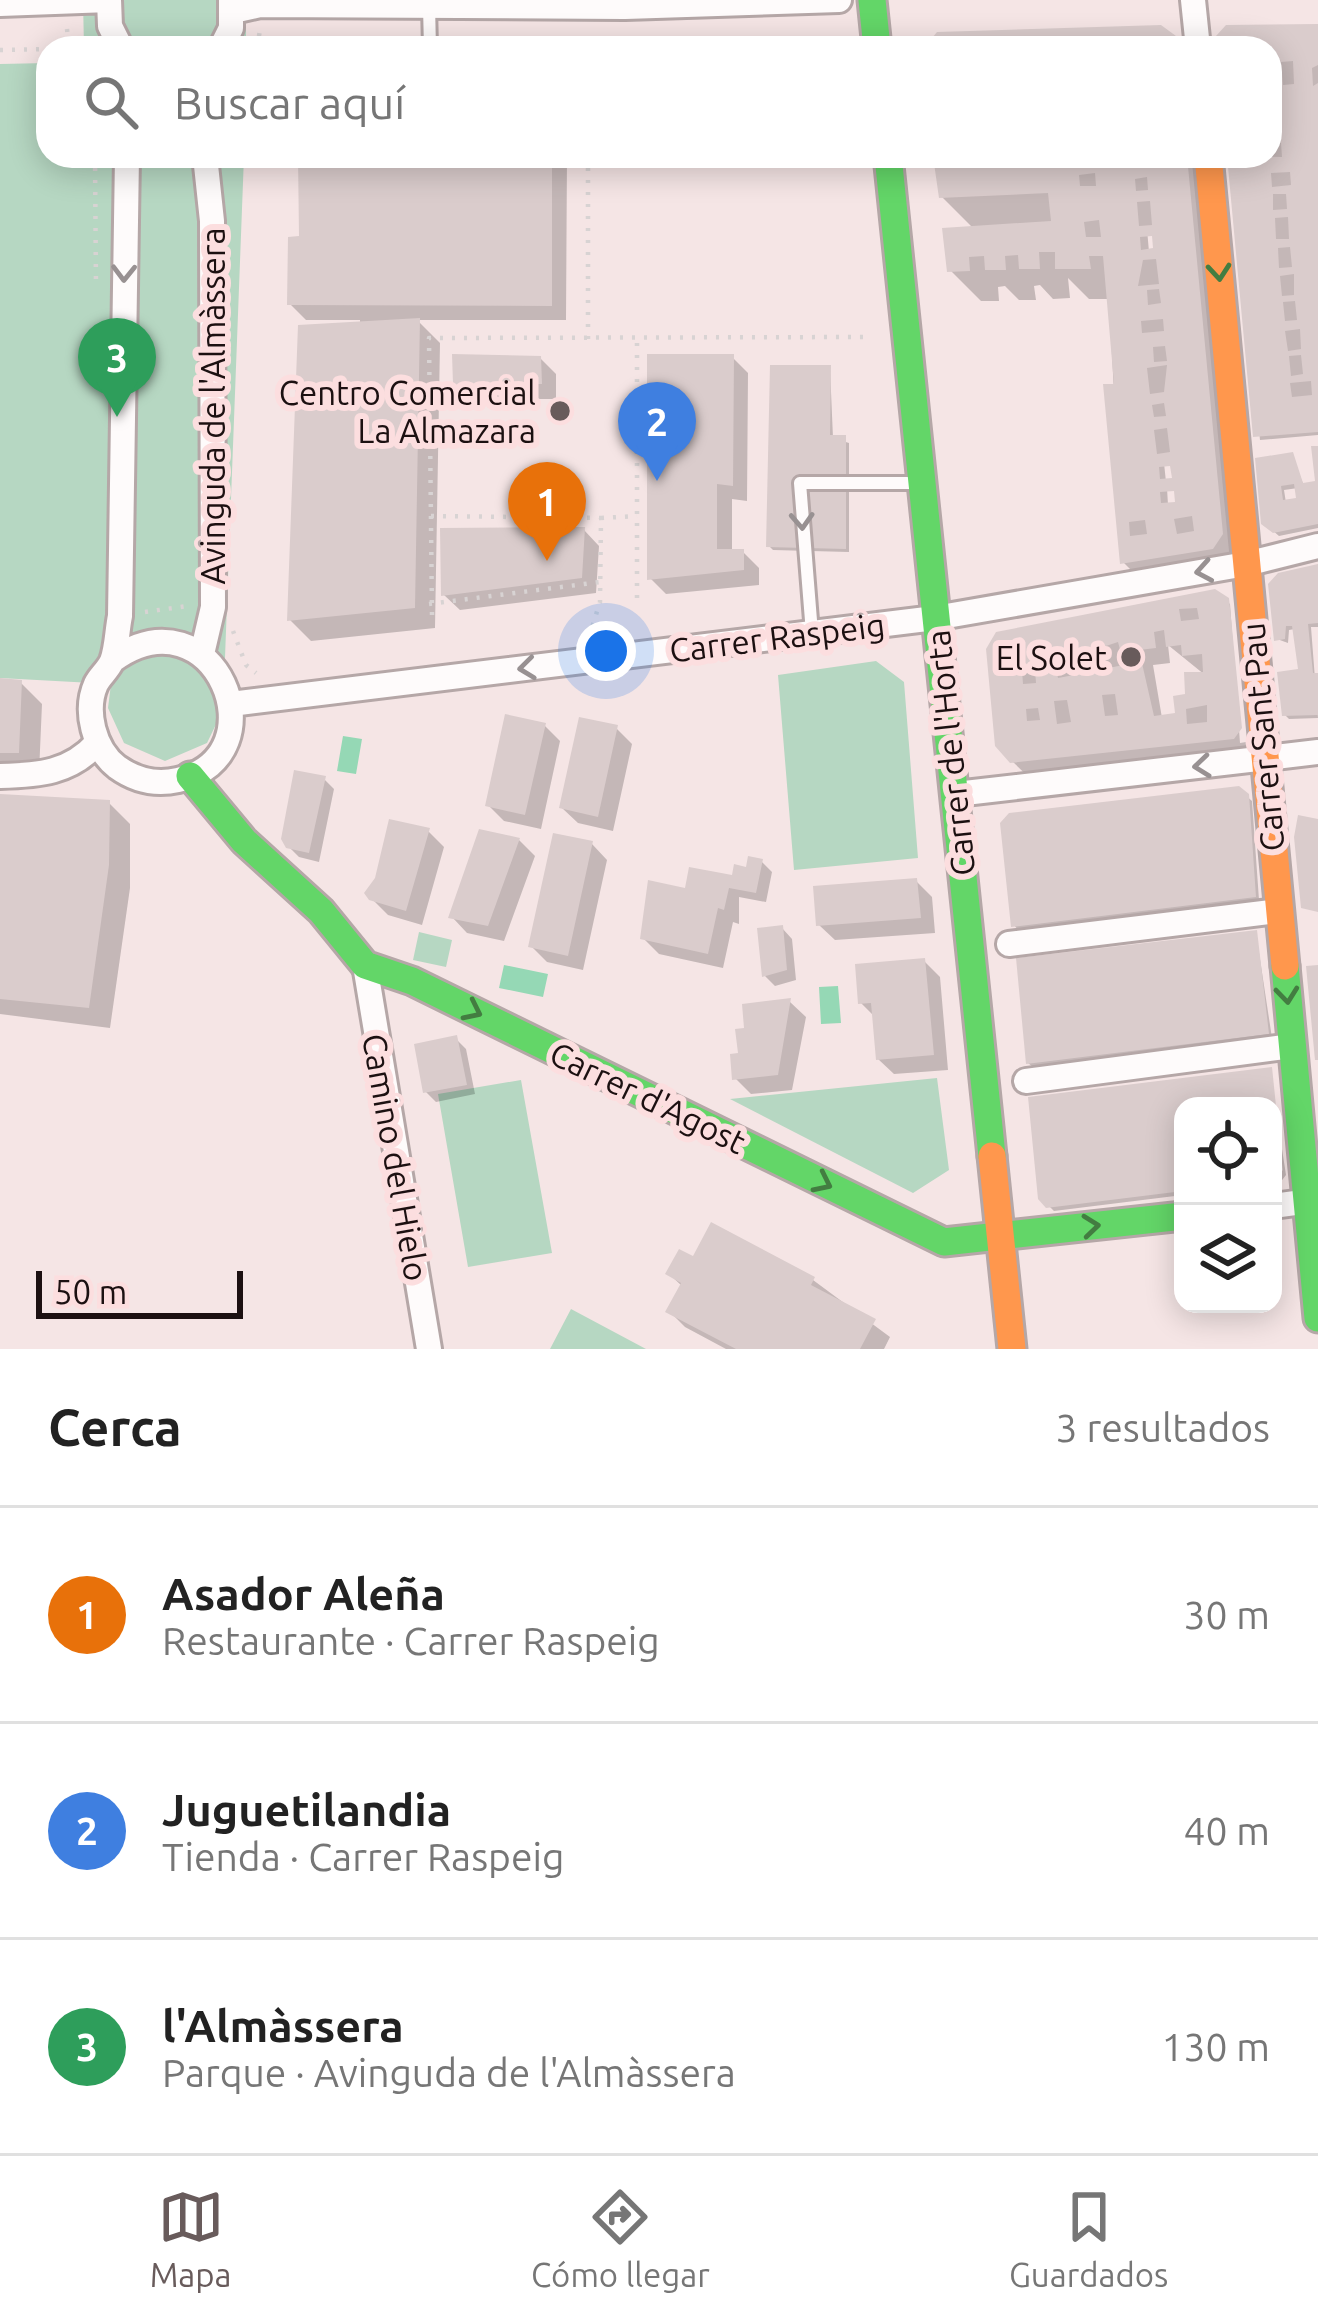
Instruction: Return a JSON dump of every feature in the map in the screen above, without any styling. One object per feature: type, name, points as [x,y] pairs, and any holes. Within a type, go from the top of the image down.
[{"type":"street","points":[[0,4],[109,0],[115,36]]},
{"type":"street","points":[[229,36],[232,5],[839,0]]},
{"type":"street","points":[[872,0],[876,36]]},
{"type":"street","points":[[1193,0],[1197,36]]},
{"type":"street","points":[[113,660],[142,644],[175,643],[202,654],[226,683],[231,704],[230,730],[220,751],[190,776],[152,782],[134,777],[114,764],[97,742],[90,713],[95,686],[113,660],[120,616],[127,168]]},
{"type":"street","name":"Avinguda de l'Almàssera","points":[[202,654],[213,608],[212,221],[206,168]]},
{"type":"street","name":"Carrer de l'Horta","points":[[889,168],[1012,1349]]},
{"type":"street","name":"Carrer Sant Pau","points":[[1209,168],[1278,911],[1312,1201],[1318,1318]]},
{"type":"street","name":"Carrer Raspeig","points":[[231,704],[935,618],[1246,564],[1318,546]]},
{"type":"street","points":[[0,776],[48,774],[82,759],[97,742]]},
{"type":"street","points":[[956,794],[1318,752]]},
{"type":"street","points":[[190,776],[244,841],[321,911],[365,965]]},
{"type":"street","points":[[1009,944],[1278,911]]},
{"type":"street","name":"Carrer d'Agost","points":[[365,965],[412,981],[944,1242],[1174,1217]]},
{"type":"street","name":"Camino del Hielo","points":[[365,965],[429,1349]]},
{"type":"street","points":[[1026,1081],[1292,1046]]},
{"type":"street","points":[[1281,1205],[1312,1201]]},
{"type":"lane","points":[[429,6],[430,36]]},
{"type":"lane","points":[[812,633],[800,483],[922,483]]},
{"type":"path","points":[[0,50],[36,49]]},
{"type":"path","points":[[95,168],[97,299]]},
{"type":"path","points":[[588,168],[588,339]]},
{"type":"path","points":[[432,615],[429,338],[867,337]]},
{"type":"path","points":[[637,339],[637,598]]},
{"type":"path","points":[[431,516],[637,517]]},
{"type":"path","points":[[575,662],[593,630],[602,518]]},
{"type":"path","points":[[429,604],[600,582]]},
{"type":"path","points":[[120,616],[183,605],[220,609],[239,640],[246,665],[267,681],[268,700]]},
{"type":"shaded area","points":[[83,0],[246,0],[246,36],[84,36]]},
{"type":"shaded area","points":[[36,63],[36,168],[244,168],[223,710],[207,743],[165,761],[124,743],[108,708],[111,684],[0,678],[0,64]]},
{"type":"shaded area","points":[[876,661],[904,682],[918,858],[794,870],[778,675]]},
{"type":"shaded area","points":[[343,736],[362,739],[356,774],[337,771]]},
{"type":"shaded area","points":[[419,932],[452,940],[446,967],[413,960]]},
{"type":"shaded area","points":[[504,965],[548,974],[543,997],[499,988]]},
{"type":"shaded area","points":[[838,986],[841,1023],[821,1024],[819,987]]},
{"type":"shaded area","points":[[937,1078],[949,1170],[913,1193],[730,1099]]},
{"type":"shaded area","points":[[521,1080],[552,1253],[468,1267],[438,1094]]},
{"type":"shaded area","points":[[571,1309],[646,1349],[550,1349]]},
{"type":"building","points":[[1318,24],[1318,65],[1312,68],[1313,86],[1318,83],[1318,432],[1253,437],[1228,168],[1282,168],[1282,74],[1283,85],[1294,84],[1293,61],[1282,62],[1282,36],[1216,36],[1226,25]],"holes":[[[1290,172],[1291,185],[1272,187],[1271,173]],[[1273,194],[1286,194],[1287,209],[1273,210]],[[1288,217],[1289,239],[1276,239],[1275,218]],[[1290,247],[1292,267],[1279,268],[1278,248]],[[1294,274],[1294,295],[1282,296],[1280,276]],[[1295,301],[1297,320],[1285,321],[1283,302]],[[1300,329],[1301,349],[1288,351],[1285,331]],[[1301,355],[1303,374],[1291,376],[1289,356]],[[1311,381],[1312,395],[1292,397],[1290,383]]]},
{"type":"building","points":[[1161,25],[1176,36],[934,36],[937,32]]},
{"type":"building","points":[[298,168],[552,168],[552,306],[287,305],[288,237],[299,236]]},
{"type":"building","points":[[935,168],[1188,168],[1223,534],[1213,549],[1120,564],[1103,384],[1114,384],[1103,256],[1089,256],[1091,269],[1055,269],[1055,252],[1039,252],[1040,269],[1019,269],[1018,255],[1005,256],[1006,270],[985,270],[984,256],[969,257],[970,271],[947,272],[942,228],[1051,221],[1048,193],[939,198]],"holes":[[[1095,173],[1096,186],[1080,186],[1079,175]],[[1147,177],[1148,190],[1136,191],[1135,179]],[[1150,201],[1152,225],[1139,226],[1137,202]],[[1099,220],[1101,237],[1086,237],[1084,222]],[[1152,236],[1153,248],[1141,250],[1140,237]],[[1156,259],[1159,284],[1138,286],[1143,260]],[[1159,289],[1161,303],[1148,305],[1147,290]],[[1163,319],[1164,331],[1142,333],[1141,321]],[[1165,346],[1167,361],[1154,362],[1153,347]],[[1167,365],[1164,392],[1150,394],[1147,368]],[[1164,403],[1166,416],[1154,417],[1152,405]],[[1167,428],[1170,452],[1157,454],[1154,430]],[[1170,466],[1172,478],[1160,479],[1159,467]],[[1174,491],[1175,502],[1161,503],[1160,492]],[[1192,516],[1194,531],[1177,534],[1174,519]],[[1145,520],[1147,534],[1130,536],[1129,522]]]},
{"type":"building","points":[[420,318],[415,608],[287,621],[298,325]]},
{"type":"building","points":[[452,354],[541,356],[542,384],[453,384]]},
{"type":"building","points":[[647,354],[734,354],[733,486],[717,484],[717,549],[744,549],[744,570],[647,580]]},
{"type":"building","points":[[770,365],[831,365],[830,435],[846,435],[846,549],[766,547]]},
{"type":"building","points":[[1311,446],[1318,446],[1318,524],[1273,533],[1261,524],[1255,458],[1293,452],[1303,483],[1315,481]],"holes":[[[1294,484],[1296,498],[1283,500],[1281,486]]]},
{"type":"building","points":[[585,527],[582,578],[441,596],[440,528]]},
{"type":"building","points":[[1318,564],[1318,623],[1308,624],[1313,673],[1318,673],[1318,715],[1282,716],[1277,672],[1298,669],[1292,626],[1286,626],[1285,639],[1274,641],[1268,584],[1278,573]]},
{"type":"building","points":[[1215,589],[1229,598],[1242,728],[1234,739],[1010,763],[995,746],[986,649],[996,632]],"holes":[[[1197,608],[1199,619],[1181,621],[1179,609]],[[1164,630],[1166,647],[1181,645],[1182,656],[1202,654],[1203,672],[1184,672],[1185,694],[1173,696],[1175,713],[1154,716],[1139,650],[1156,648],[1154,632]],[[1118,642],[1124,665],[1108,668],[1103,647]],[[1071,654],[1074,675],[1058,678],[1054,657]],[[1022,670],[1035,670],[1036,683],[1023,684]],[[1115,694],[1118,715],[1105,716],[1102,695]],[[1067,700],[1071,722],[1057,724],[1054,701]],[[1207,705],[1207,722],[1187,724],[1186,709]],[[1038,708],[1040,720],[1027,721],[1026,709]]]},
{"type":"building","points":[[0,678],[22,680],[19,753],[0,753]]},
{"type":"building","points":[[505,714],[546,723],[525,815],[485,806]]},
{"type":"building","points":[[579,717],[618,725],[598,817],[559,808]]},
{"type":"building","points":[[294,770],[326,776],[309,853],[286,848],[281,839]]},
{"type":"building","points":[[1239,786],[1249,794],[1256,897],[1011,927],[1000,823],[1009,813]]},
{"type":"building","points":[[0,794],[110,800],[109,865],[89,1008],[0,999]]},
{"type":"building","points":[[1298,815],[1318,819],[1318,912],[1301,908],[1294,837]]},
{"type":"building","points":[[389,819],[430,828],[406,911],[369,900],[364,893],[375,878]]},
{"type":"building","points":[[479,829],[520,838],[488,926],[448,918]]},
{"type":"building","points":[[553,833],[593,841],[568,956],[528,947]]},
{"type":"building","points":[[748,856],[763,859],[756,893],[729,888],[724,910],[718,908],[708,954],[640,939],[648,880],[685,888],[689,867],[732,875],[734,864],[746,867]]},
{"type":"building","points":[[917,878],[921,918],[816,926],[813,886]]},
{"type":"building","points":[[783,925],[787,970],[762,977],[757,928]]},
{"type":"building","points":[[1257,930],[1269,1034],[1026,1064],[1016,958]]},
{"type":"building","points":[[925,958],[934,1055],[876,1060],[871,1003],[858,1004],[855,964]]},
{"type":"building","points":[[1318,965],[1318,1060],[1315,1060],[1306,966]]},
{"type":"building","points":[[791,998],[778,1075],[732,1080],[730,1054],[738,1053],[735,1029],[744,1028],[742,1004]]},
{"type":"building","points":[[457,1035],[467,1085],[423,1093],[414,1044]]},
{"type":"building","points":[[1272,1067],[1275,1097],[1174,1097],[1174,1192],[1046,1208],[1038,1199],[1028,1097]]},
{"type":"building","points":[[711,1222],[815,1277],[811,1285],[876,1319],[860,1349],[736,1349],[665,1312],[681,1283],[665,1274],[679,1249],[693,1256]]},
{"type":"traffic: fast","points":[[872,0],[876,36]]},
{"type":"traffic: fast","points":[[889,168],[992,1156]]},
{"type":"traffic: fast","points":[[190,776],[244,841],[321,911],[365,965],[412,981],[944,1242],[1174,1217]]},
{"type":"traffic: fast","points":[[1285,966],[1318,1318]]},
{"type":"traffic: slow","points":[[1209,168],[1285,966]]},
{"type":"traffic: slow","points":[[992,1156],[1012,1349]]},
{"type":"place","name":"Centro Comercial La Almazara","points":[[560,411]]},
{"type":"place","name":"l'Almàssera","points":[[117,417]]},
{"type":"place","name":"Juguetilandia","points":[[657,481]]},
{"type":"place","name":"Asador Aleña","points":[[547,561]]},
{"type":"place","name":"El Solet","points":[[1131,657]]}]
